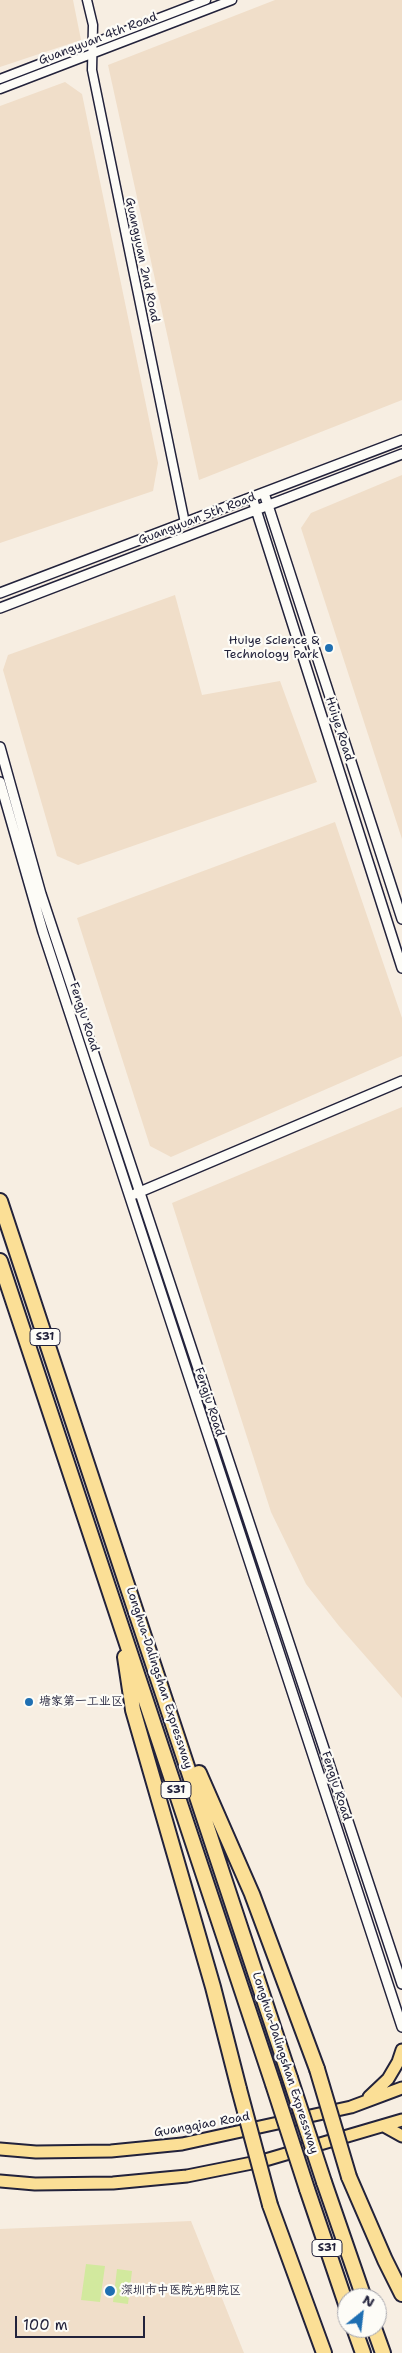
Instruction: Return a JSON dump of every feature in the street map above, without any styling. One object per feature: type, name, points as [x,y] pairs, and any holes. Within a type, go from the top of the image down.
[{"type":"highway","name":"Longhua-Dalingshan Expressway","points":[[0,1201],[361,2288]]},
{"type":"highway","name":"Longhua-Dalingshan Expressway","points":[[0,1261],[341,2288]]},
{"type":"highway","points":[[121,1624],[132,1710],[214,1987],[270,2205],[324,2353]]},
{"type":"highway","points":[[154,1663],[195,1765],[252,1894],[316,2070],[349,2177],[402,2294]]},
{"type":"highway","points":[[358,2338],[363,2353]]},
{"type":"highway","points":[[377,2338],[382,2353]]},
{"type":"main road","points":[[358,2105],[373,2095],[388,2079],[398,2062],[402,2050]]},
{"type":"main road","name":"Guangqiao Road","points":[[0,2149],[36,2152],[112,2151],[182,2144],[256,2130],[358,2105],[402,2088]]},
{"type":"main road","points":[[0,2181],[35,2184],[113,2183],[187,2176],[262,2161],[402,2120]]},
{"type":"main road","points":[[384,2126],[402,2136]]},
{"type":"street","name":"Guangyuan 2nd Road","points":[[87,0],[93,25],[92,70],[185,523]]},
{"type":"street","name":"Guangyuan 4th Road","points":[[0,79],[206,0]]},
{"type":"street","name":"Guangyuan 4th Road","points":[[0,89],[232,0]]},
{"type":"street","name":"Guangyuan 5th Road","points":[[0,593],[402,440]]},
{"type":"street","name":"Guangyuan 5th Road","points":[[0,608],[402,454]]},
{"type":"street","name":"Huiye Road","points":[[264,493],[402,919]]},
{"type":"street","name":"Huiye Road","points":[[252,497],[402,968]]},
{"type":"street","points":[[0,585],[25,584]]},
{"type":"street","name":"Fengju Road","points":[[0,747],[41,894],[402,1984]]},
{"type":"street","name":"Fengju Road","points":[[0,782],[33,900],[402,2026]]},
{"type":"street","points":[[129,1196],[402,1082]]},
{"type":"shaded area","points":[[0,0],[73,0],[81,40],[0,67]]},
{"type":"shaded area","points":[[275,0],[402,0],[402,400],[199,480],[108,65]]},
{"type":"shaded area","points":[[65,82],[82,94],[158,463],[153,491],[0,543],[0,106]]},
{"type":"shaded area","name":"Huiye Science & Technology Park","points":[[402,475],[402,839],[301,528],[311,513]]},
{"type":"shaded area","points":[[175,595],[202,695],[280,681],[317,782],[78,865],[57,856],[3,670],[8,655]]},
{"type":"shaded area","points":[[335,822],[402,1018],[402,1056],[171,1157],[150,1146],[77,918]]},
{"type":"shaded area","points":[[402,1107],[402,1698],[339,1626],[306,1584],[271,1512],[172,1203]]},
{"type":"shaded area","name":"深圳市中医院光明院区","points":[[191,2221],[244,2353],[0,2353],[0,2229]]},
{"type":"green space","points":[[86,2264],[105,2266],[100,2302],[81,2300]]},
{"type":"green space","points":[[117,2269],[132,2271],[128,2304],[113,2302]]},
{"type":"place","name":"Huiye Science & Technology Park","points":[[329,648]]},
{"type":"place","name":"塘家第一工业区","points":[[29,1702]]},
{"type":"place","name":"深圳市中医院光明院区","points":[[110,2291]]}]
